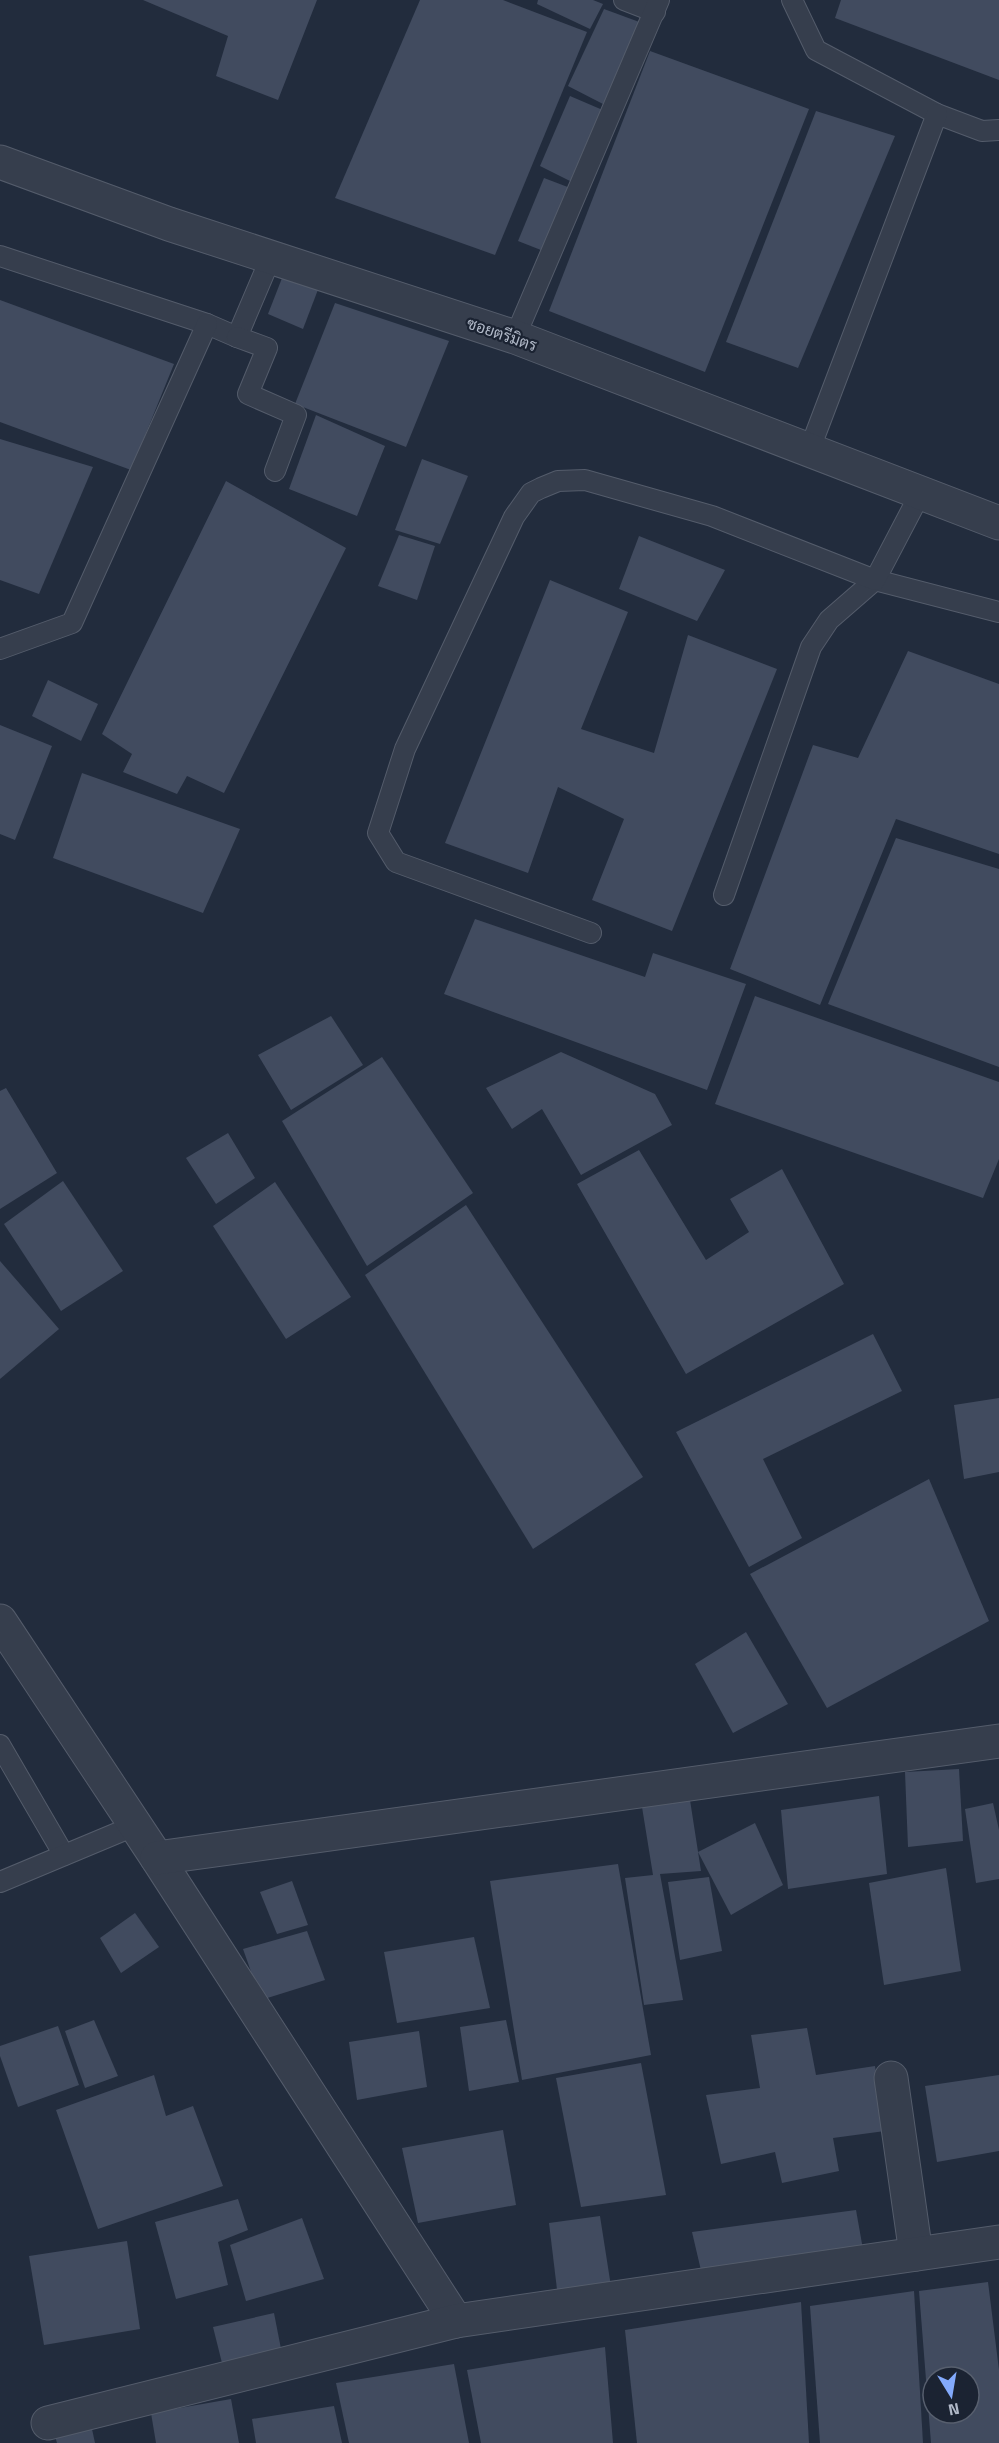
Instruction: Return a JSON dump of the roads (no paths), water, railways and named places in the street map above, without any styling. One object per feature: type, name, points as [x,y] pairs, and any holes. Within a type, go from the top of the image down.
[{"type":"street","name":"ซอยตรีมิตร","points":[[0,162],[159,220],[515,338],[999,523]]},
{"type":"street","points":[[0,1621],[157,1858],[456,2321]]},
{"type":"street","points":[[157,1858],[999,1741]]},
{"type":"street","points":[[891,2078],[916,2254]]},
{"type":"street","points":[[48,2423],[456,2321],[999,2242]]},
{"type":"lane","points":[[515,338],[657,6],[624,0]]},
{"type":"lane","points":[[792,0],[816,50],[937,114],[982,131],[999,130]]},
{"type":"lane","points":[[809,451],[937,114]]},
{"type":"lane","points":[[0,256],[207,324],[267,348],[248,394],[296,415],[274,471]]},
{"type":"lane","points":[[237,337],[271,257]]},
{"type":"lane","points":[[0,649],[72,623],[207,324]]},
{"type":"lane","points":[[591,933],[396,862],[378,833],[405,749],[514,517],[531,493],[558,481],[585,480],[712,516],[875,580],[999,612]]},
{"type":"lane","points":[[724,896],[811,647],[829,620],[875,580],[920,494]]},
{"type":"lane","points":[[0,1745],[64,1855]]},
{"type":"lane","points":[[0,1882],[134,1826]]}]
